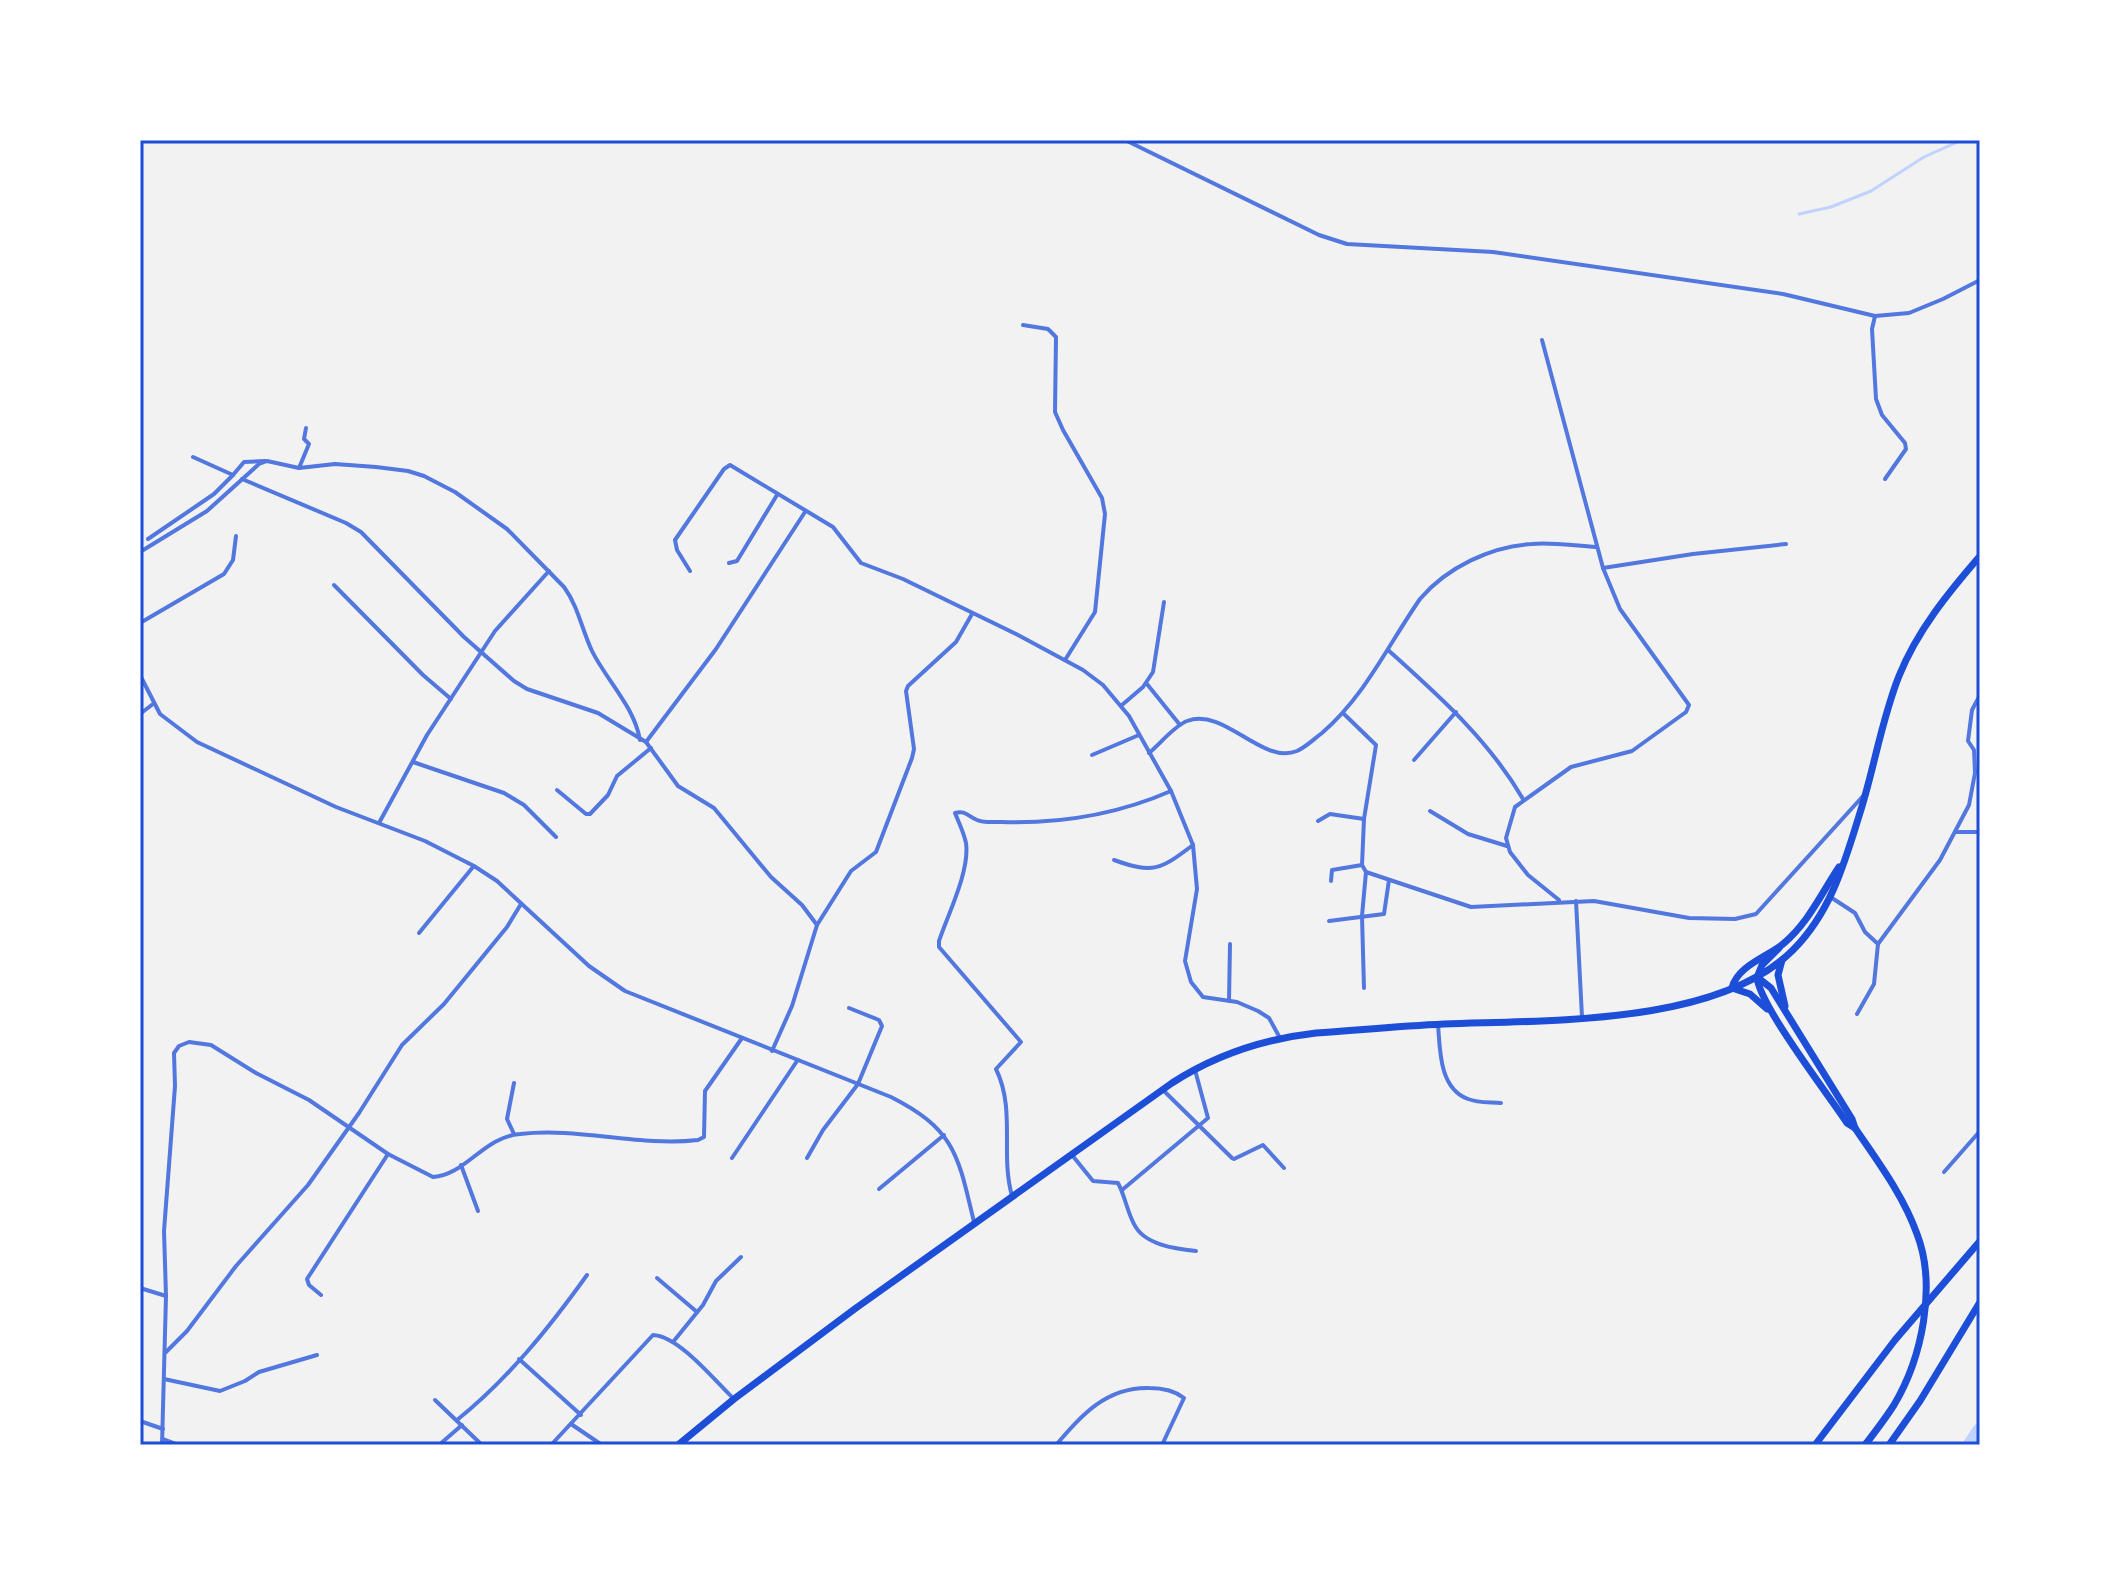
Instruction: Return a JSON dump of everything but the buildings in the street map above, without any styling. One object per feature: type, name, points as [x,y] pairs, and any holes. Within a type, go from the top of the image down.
[{"type":"highway","points":[[678,1445],[734,1399],[1163,1089],[1194,1069],[1237,1049],[1280,1038],[1438,1024],[1582,1017],[1673,1006],[1712,997],[1757,977],[1782,960],[1816,924],[1832,898],[1866,793],[1891,698],[1911,649],[1930,618],[1980,556]]},
{"type":"highway","points":[[1843,863],[1811,914],[1762,965],[1757,977],[1761,994],[1779,1023],[1847,1123],[1855,1128]]},
{"type":"highway","points":[[1732,988],[1737,975],[1780,946]]},
{"type":"highway","points":[[1782,960],[1779,985],[1789,1016]]},
{"type":"highway","points":[[1757,977],[1766,982],[1789,1016],[1894,1187],[1918,1235],[1925,1284],[1920,1338],[1895,1404],[1865,1445]]},
{"type":"highway","points":[[1732,988],[1750,994],[1779,1023]]},
{"type":"highway","points":[[1815,1445],[1895,1340],[1980,1241]]},
{"type":"highway","points":[[1889,1445],[1920,1401],[1980,1302]]},
{"type":"street","points":[[1125,140],[1319,235],[1347,244],[1493,252],[1783,294],[1875,316],[1909,313],[1980,280]]},
{"type":"street","points":[[1875,316],[1872,329],[1876,399],[1882,415],[1902,437],[1906,449],[1885,479]]},
{"type":"street","points":[[1023,325],[1048,329],[1056,337],[1055,412],[1104,505],[1098,601],[1090,623],[1065,660]]},
{"type":"street","points":[[1507,846],[1510,819],[1523,799],[1571,767],[1632,751],[1686,712],[1689,705],[1620,609],[1603,568],[1542,340]]},
{"type":"street","points":[[299,468],[309,444],[304,439],[306,428]]},
{"type":"street","points":[[193,457],[233,475]]},
{"type":"street","points":[[148,539],[214,494],[238,467],[250,460],[299,468],[335,464],[408,471],[424,476],[455,492],[507,529],[571,597],[587,641],[620,693],[643,741]]},
{"type":"street","points":[[140,552],[207,511],[253,468],[267,461]]},
{"type":"street","points":[[690,571],[677,550],[675,540],[724,469],[730,465],[839,532],[861,563],[903,579],[1065,660],[1103,685],[1122,705],[1171,791],[1193,845],[1197,889],[1185,961],[1191,982],[1203,997],[1247,1005],[1269,1018],[1280,1038]]},
{"type":"street","points":[[242,479],[361,532],[514,681],[527,689],[598,713],[643,741],[678,786],[714,808],[771,877],[802,905],[817,925]]},
{"type":"street","points":[[729,563],[737,561],[777,495]]},
{"type":"street","points":[[643,741],[716,649],[805,512]]},
{"type":"street","points":[[140,623],[224,574],[233,560],[236,536]]},
{"type":"street","points":[[1149,753],[1180,725],[1194,720],[1214,722],[1272,751],[1286,754],[1305,746],[1344,714],[1420,599],[1431,586],[1453,570],[1480,557],[1531,543],[1596,547]]},
{"type":"street","points":[[1603,568],[1786,544]]},
{"type":"street","points":[[379,824],[481,652],[509,613],[549,571]]},
{"type":"street","points":[[334,585],[451,699]]},
{"type":"street","points":[[1122,705],[1147,683],[1153,672],[1164,602]]},
{"type":"street","points":[[772,1052],[792,1006],[817,925],[851,871],[876,852],[912,758],[914,749],[906,691],[908,686],[956,642],[972,614]]},
{"type":"street","points":[[1387,650],[1456,712],[1495,754],[1523,799]]},
{"type":"street","points":[[140,675],[153,704],[164,719],[204,747],[336,807],[425,841],[474,866],[497,881],[589,966],[625,991],[918,1111],[944,1135],[957,1161],[975,1225]]},
{"type":"street","points":[[1147,683],[1180,725]]},
{"type":"street","points":[[1857,1014],[1874,984],[1878,944],[1919,891],[1969,805],[1978,774],[1974,750],[1968,741],[1972,710],[1980,695]]},
{"type":"street","points":[[140,714],[153,704]]},
{"type":"street","points":[[1414,760],[1456,712]]},
{"type":"street","points":[[1344,714],[1376,745],[1364,819],[1364,988]]},
{"type":"street","points":[[1092,755],[1139,735]]},
{"type":"street","points":[[557,790],[590,814],[608,795],[617,776],[651,748]]},
{"type":"street","points":[[413,762],[504,793],[524,805],[556,837]]},
{"type":"street","points":[[1012,1198],[1006,1175],[1006,1092],[996,1069],[1021,1042],[945,958],[939,947],[966,856],[966,846],[955,813],[966,812],[981,821],[1079,818],[1123,810],[1171,791]]},
{"type":"street","points":[[1366,872],[1471,907],[1576,901],[1624,905],[1664,916],[1735,919],[1756,914],[1866,793]]},
{"type":"street","points":[[1430,811],[1468,834],[1507,846],[1528,875],[1560,901]]},
{"type":"street","points":[[1318,821],[1330,814],[1364,819]]},
{"type":"street","points":[[1956,832],[1980,832]]},
{"type":"street","points":[[1114,860],[1151,869],[1167,863],[1193,845]]},
{"type":"street","points":[[1331,881],[1332,870],[1362,865]]},
{"type":"street","points":[[419,933],[474,866]]},
{"type":"street","points":[[1329,921],[1384,914],[1389,880]]},
{"type":"street","points":[[1832,898],[1855,913],[1865,932],[1878,944]]},
{"type":"street","points":[[1576,901],[1582,1017]]},
{"type":"street","points":[[164,1354],[187,1331],[236,1266],[308,1185],[402,1045],[444,1004],[507,927],[521,904]]},
{"type":"street","points":[[1229,1001],[1230,944]]},
{"type":"street","points":[[807,1158],[823,1130],[858,1084],[882,1026],[879,1020],[849,1008]]},
{"type":"street","points":[[1438,1024],[1443,1071],[1452,1086],[1469,1099],[1501,1103]]},
{"type":"street","points":[[179,1445],[162,1442],[166,1296],[164,1231],[175,1086],[174,1053],[179,1046],[189,1042],[211,1045],[309,1100],[388,1154],[433,1177],[449,1173],[497,1139],[514,1134],[579,1135],[646,1142],[698,1140],[704,1137],[706,1130],[705,1091],[742,1038]]},
{"type":"street","points":[[732,1158],[797,1061]]},
{"type":"street","points":[[1122,1190],[1208,1118],[1194,1069]]},
{"type":"street","points":[[514,1083],[507,1119],[514,1134]]},
{"type":"street","points":[[1163,1089],[1234,1159],[1263,1145],[1284,1168]]},
{"type":"street","points":[[1944,1172],[1980,1131]]},
{"type":"street","points":[[879,1189],[944,1135]]},
{"type":"street","points":[[321,1295],[309,1285],[307,1279],[388,1154]]},
{"type":"street","points":[[1072,1155],[1093,1181],[1115,1181],[1122,1190],[1134,1224],[1143,1235],[1161,1245],[1196,1251]]},
{"type":"street","points":[[461,1165],[478,1211]]},
{"type":"street","points":[[673,1342],[716,1281],[741,1257]]},
{"type":"street","points":[[457,1420],[494,1388],[556,1318],[587,1275]]},
{"type":"street","points":[[657,1278],[697,1312]]},
{"type":"street","points":[[140,1288],[166,1296]]},
{"type":"street","points":[[551,1445],[653,1335],[673,1342],[734,1399]]},
{"type":"street","points":[[164,1379],[220,1391],[265,1370],[317,1355]]},
{"type":"street","points":[[519,1359],[581,1415]]},
{"type":"street","points":[[1056,1445],[1098,1401],[1120,1391],[1151,1387],[1167,1389],[1184,1398],[1162,1445]]},
{"type":"street","points":[[435,1400],[482,1445]]},
{"type":"street","points":[[140,1421],[163,1429]]},
{"type":"street","points":[[571,1424],[602,1445]]},
{"type":"street","points":[[439,1445],[462,1425]]},
{"type":"waterway","points":[[1799,214],[1831,207],[1871,191],[1924,157],[1962,140]]},
{"type":"waterway","points":[[1971,1445],[1980,1431]]}]
